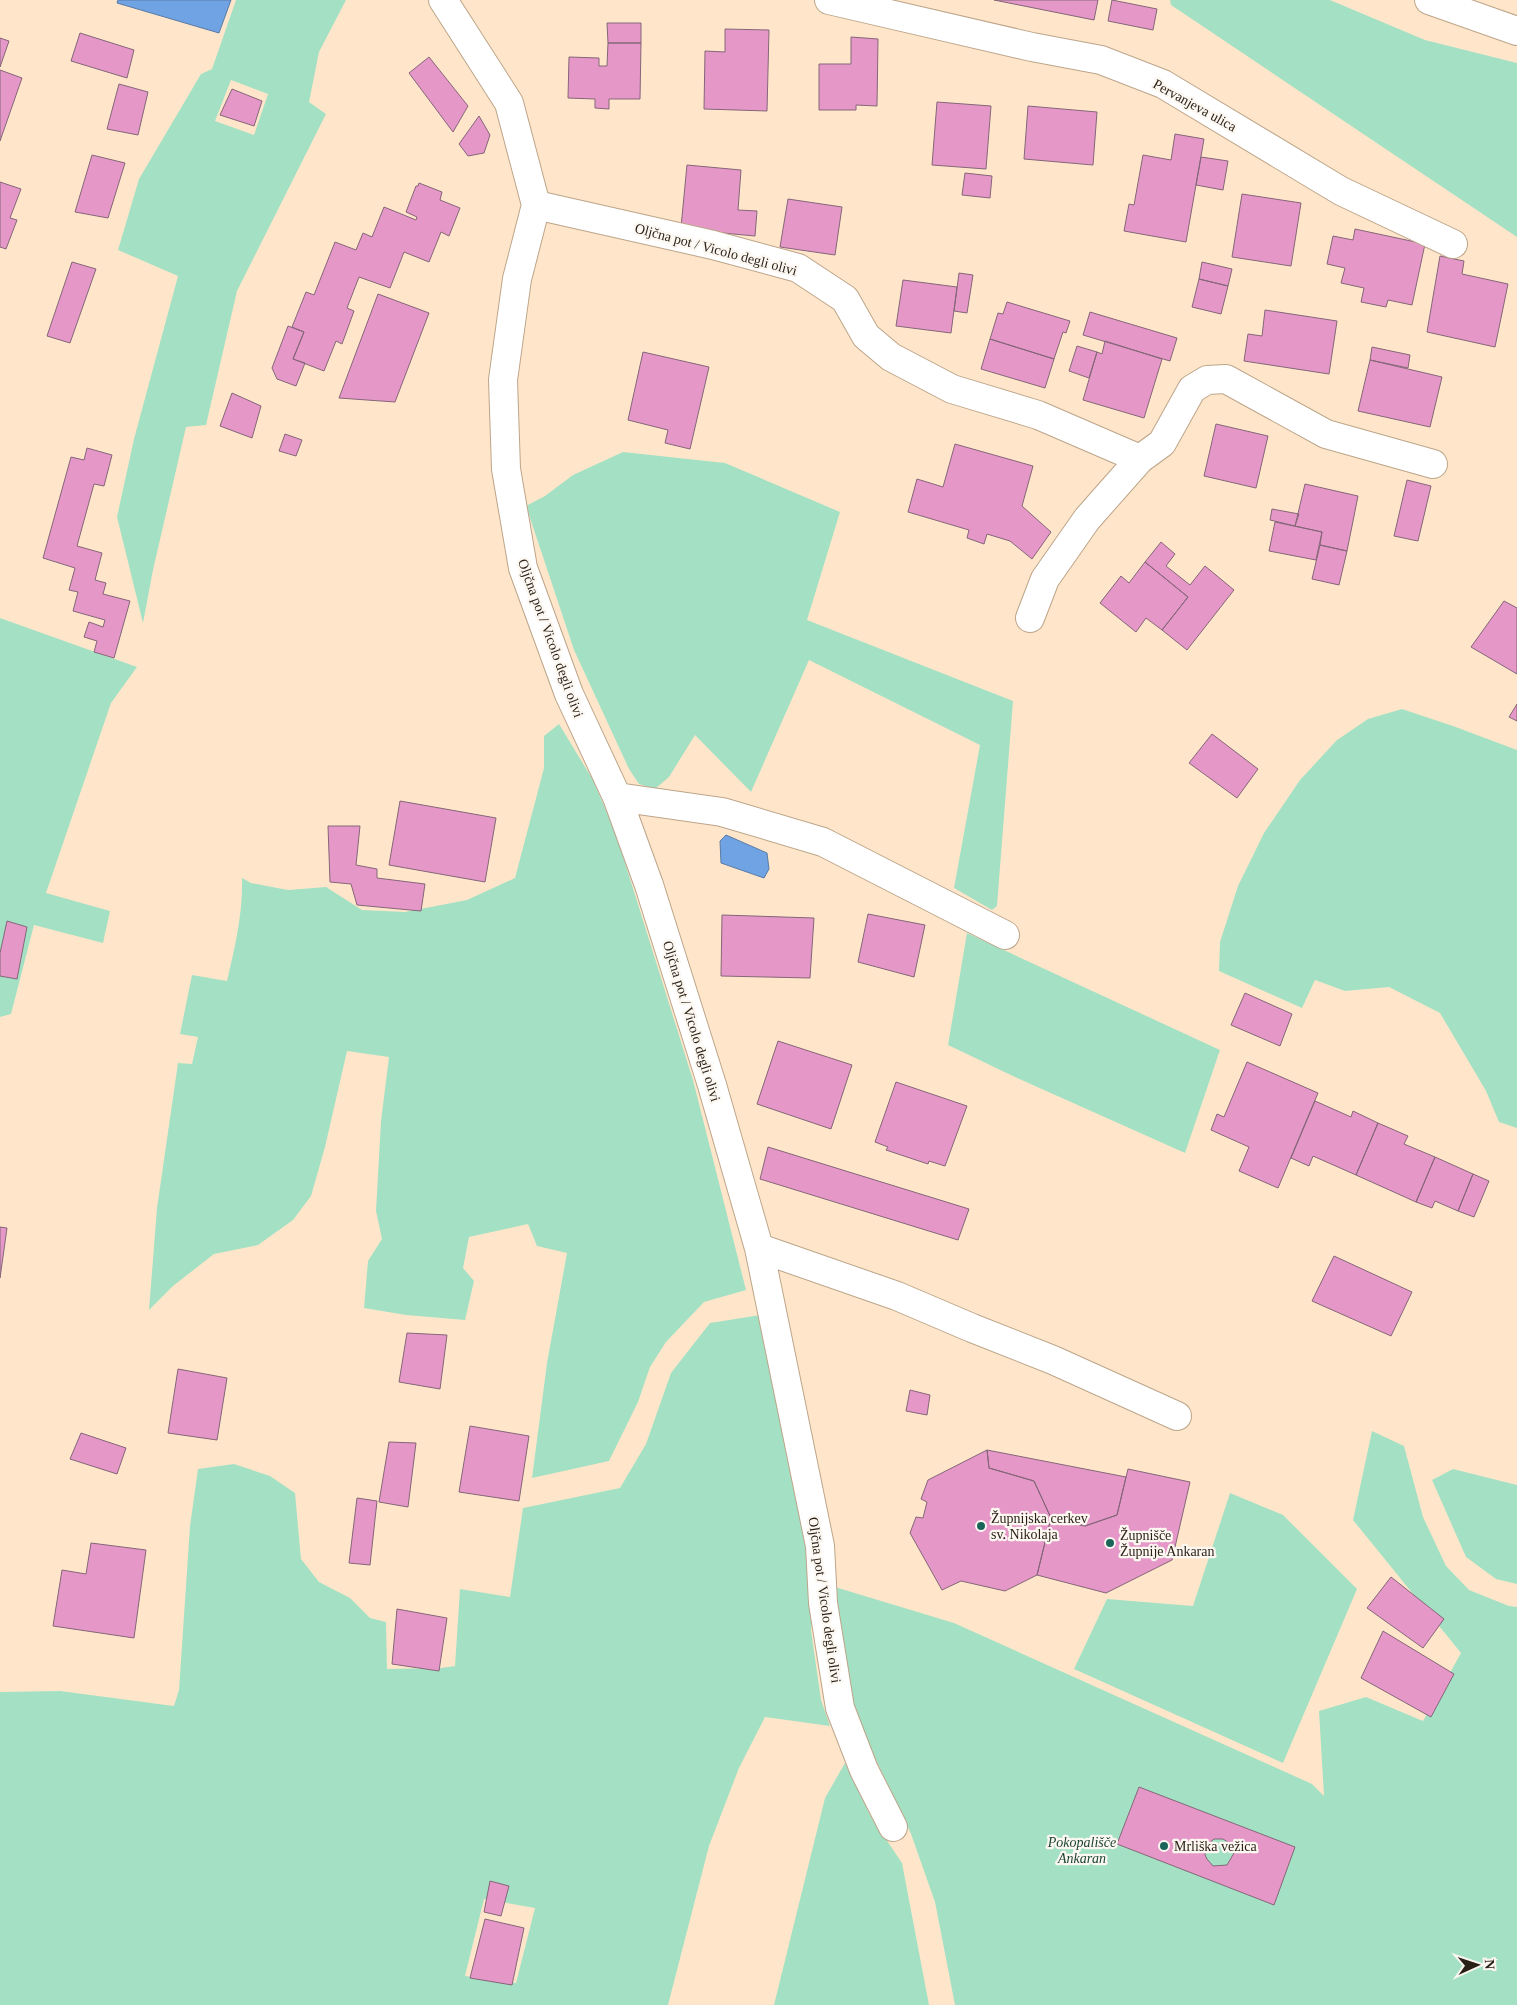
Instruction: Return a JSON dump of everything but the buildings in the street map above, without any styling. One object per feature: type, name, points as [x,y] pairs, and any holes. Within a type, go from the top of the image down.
[{"type":"street","name":"Oljčna pot / Vicolo degli olivi","points":[[443,0],[509,102],[536,205],[517,279],[503,380],[506,469],[523,568],[569,694],[617,797],[649,885],[707,1066],[759,1248],[820,1546],[823,1603],[840,1708],[864,1770],[893,1827]]},
{"type":"street","name":"Pervanjeva ulica","points":[[829,0],[1032,47],[1101,60],[1163,84],[1341,191],[1453,244]]},
{"type":"street","points":[[1430,0],[1517,31]]},
{"type":"street","name":"Oljčna pot / Vicolo degli olivi","points":[[536,205],[713,246],[798,268],[844,299],[866,336],[891,358],[952,389],[1038,415],[1140,459]]},
{"type":"street","points":[[1030,618],[1045,579],[1087,519],[1140,459],[1162,442],[1192,389],[1207,380],[1226,380],[1326,434],[1433,464]]},
{"type":"street","points":[[617,797],[722,812],[823,842],[1005,935]]},
{"type":"street","points":[[759,1248],[897,1296],[1053,1360],[1177,1416]]},
{"type":"green space","points":[[236,0],[346,0],[319,52],[309,102],[326,114],[237,291],[206,425],[186,427],[153,570],[143,623],[117,517],[134,439],[178,276],[118,250],[139,179],[201,74],[212,69]],"holes":[[[231,80],[268,94],[254,135],[215,121]]]},
{"type":"green space","points":[[1170,0],[1330,0],[1425,40],[1517,63],[1517,237],[1171,5]]},
{"type":"green space","points":[[623,452],[725,463],[840,512],[807,620],[1013,701],[997,906],[992,910],[954,888],[980,745],[809,660],[751,792],[695,735],[669,777],[655,789],[639,784],[629,769],[574,650],[526,506],[545,496],[573,475]]},
{"type":"green space","points":[[0,618],[137,667],[111,703],[46,893],[110,911],[103,943],[34,925],[11,1014],[0,1017]]},
{"type":"green space","points":[[1402,709],[1517,750],[1517,1128],[1499,1122],[1486,1091],[1440,1013],[1389,987],[1345,991],[1315,980],[1302,1008],[1219,971],[1220,942],[1238,886],[1264,833],[1300,780],[1337,740],[1368,719]]},
{"type":"green space","points":[[559,724],[593,780],[616,834],[693,1080],[746,1290],[704,1302],[666,1342],[650,1367],[638,1402],[609,1461],[532,1478],[547,1363],[567,1253],[537,1246],[528,1224],[469,1237],[463,1268],[474,1281],[465,1320],[406,1315],[364,1308],[368,1261],[382,1239],[376,1211],[381,1121],[389,1057],[347,1051],[325,1147],[311,1196],[293,1220],[258,1245],[214,1254],[173,1286],[149,1310],[157,1208],[178,1063],[192,1064],[198,1037],[180,1034],[192,975],[227,981],[240,917],[242,878],[251,883],[288,890],[326,887],[362,910],[405,912],[467,900],[515,878],[544,768],[544,736]]},
{"type":"green space","points":[[967,933],[1220,1050],[1185,1153],[948,1045]]},
{"type":"green space","points":[[760,1315],[816,1549],[811,1630],[821,1700],[830,1726],[765,1717],[739,1768],[709,1846],[668,2005],[0,2005],[0,1692],[60,1691],[174,1706],[179,1690],[190,1526],[198,1469],[234,1464],[270,1476],[295,1493],[301,1559],[319,1582],[350,1598],[370,1618],[386,1622],[387,1669],[455,1666],[460,1589],[510,1597],[523,1508],[620,1488],[646,1444],[671,1373],[710,1323]],"holes":[[[484,1899],[535,1908],[516,1983],[465,1976]]]},
{"type":"green space","name":"Pokopališče Ankaran","points":[[1372,1431],[1404,1446],[1423,1517],[1446,1566],[1469,1590],[1509,1606],[1517,1607],[1517,2005],[955,2005],[935,1902],[911,1834],[852,1709],[835,1587],[954,1623],[1312,1784],[1324,1796],[1319,1711],[1366,1697],[1423,1721],[1461,1653],[1353,1520]]},
{"type":"green space","points":[[1453,1469],[1517,1485],[1517,1584],[1496,1579],[1466,1557],[1432,1480]]},
{"type":"green space","points":[[1230,1493],[1283,1515],[1357,1589],[1283,1763],[1074,1669],[1107,1599],[1193,1606]]},
{"type":"green space","points":[[845,1763],[871,1817],[902,1863],[929,2005],[774,2005],[825,1798]]},
{"type":"water","points":[[118,0],[231,0],[219,33],[117,3]]},
{"type":"water","points":[[726,835],[767,853],[769,869],[764,878],[721,863],[720,841]]},
{"type":"place","name":"Župnijska cerkev sv. Nikolaja","points":[[981,1526]]},
{"type":"place","name":"Župnišče Župnije Ankaran","points":[[1110,1543]]},
{"type":"place","name":"Mrliška vežica","points":[[1164,1846]]}]
